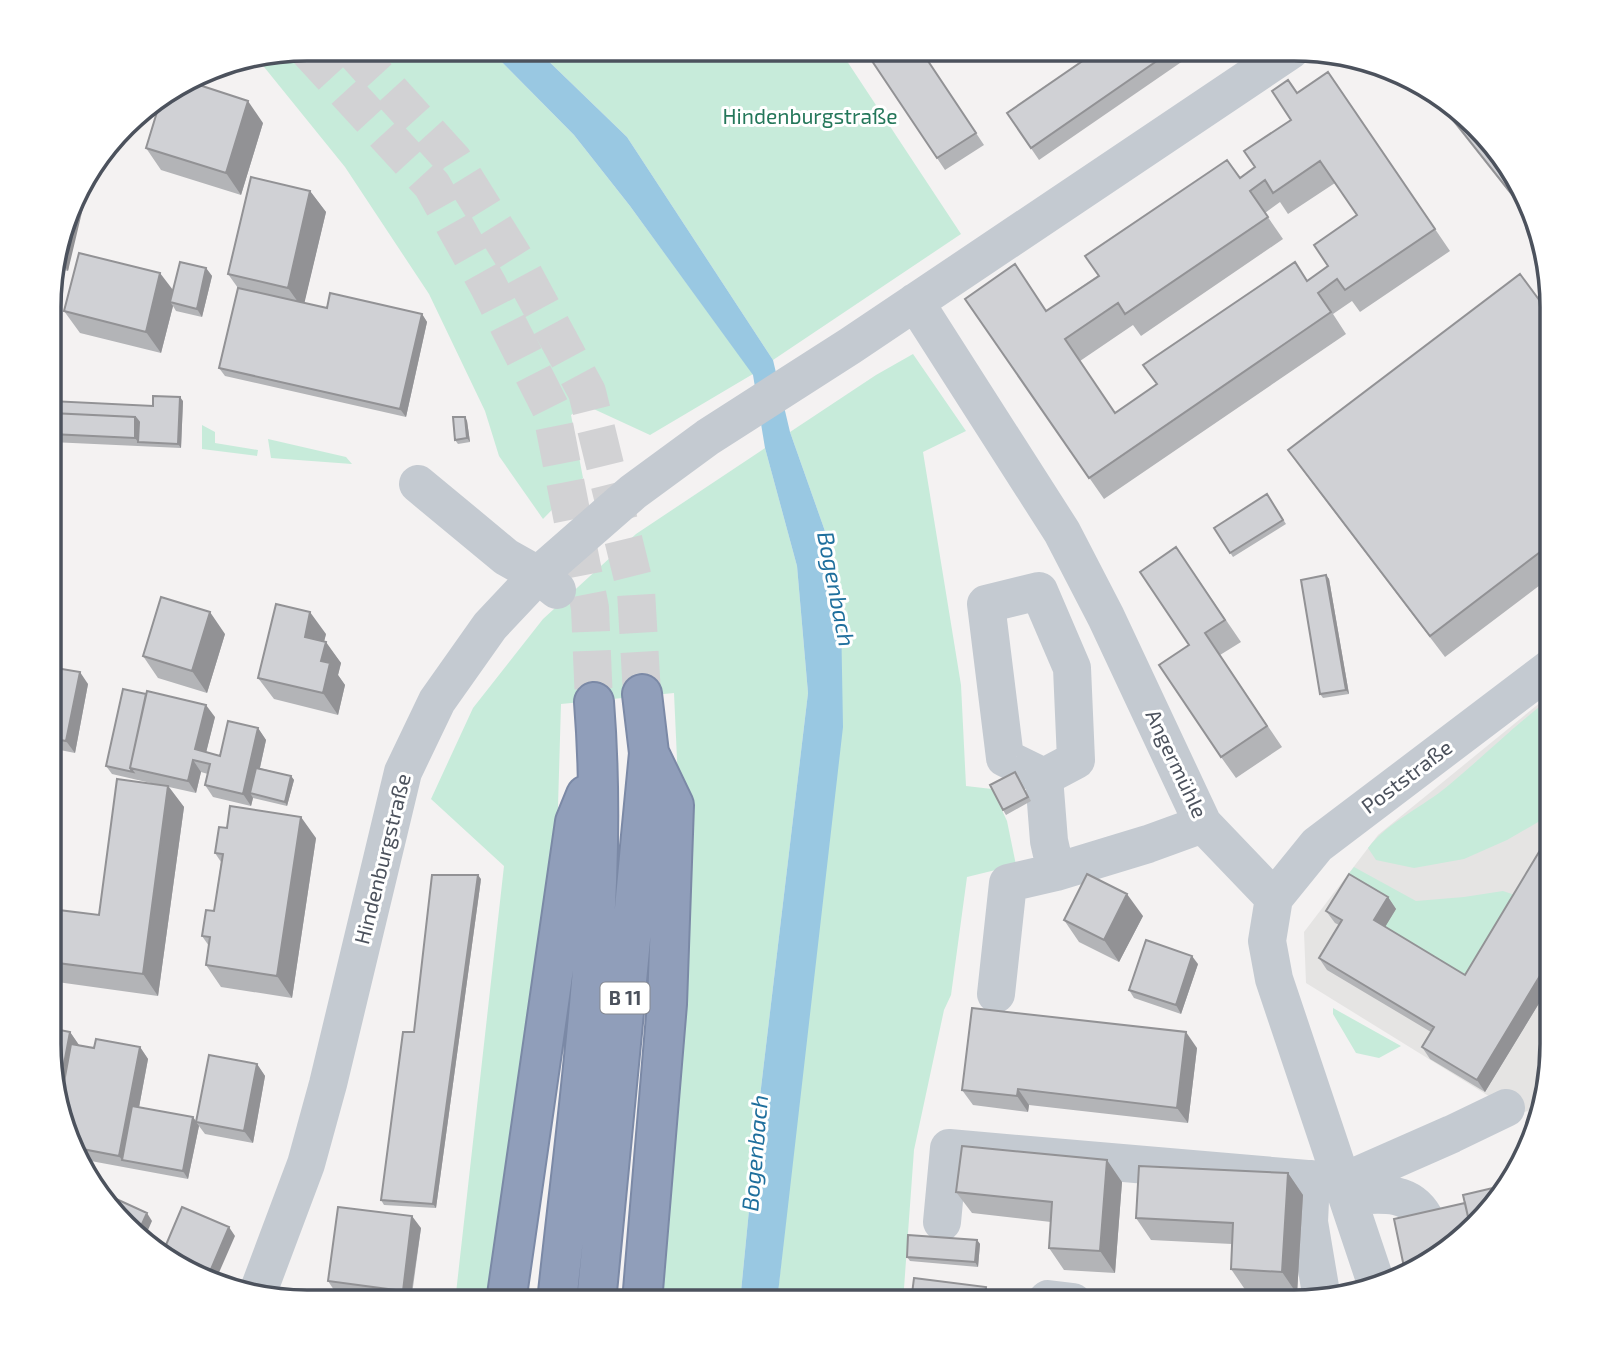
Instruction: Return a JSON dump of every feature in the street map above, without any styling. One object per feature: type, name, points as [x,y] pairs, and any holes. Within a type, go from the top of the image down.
[{"type":"highway","name":"B 11","points":[[597,1290],[649,754],[642,694]]},
{"type":"highway","name":"B 11","points":[[558,1290],[599,880],[598,764],[594,702]]},
{"type":"highway","name":"B 11","points":[[643,1290],[667,1004],[674,804],[649,754]]},
{"type":"highway","name":"B 11","points":[[508,1290],[575,822],[598,764]]},
{"type":"street","name":"Hindenburgstraße","points":[[261,1285],[306,1164],[404,772],[437,701],[490,626],[548,583],[633,492],[708,437],[1273,62]]},
{"type":"street","name":"Angermühle","points":[[915,302],[1062,532],[1124,655],[1203,824],[1274,898]]},
{"type":"street","points":[[418,484],[506,557],[548,583]]},
{"type":"street","name":"Poststraße","points":[[1274,898],[1317,845],[1540,676]]},
{"type":"street","points":[[1044,777],[1049,841],[1056,872]]},
{"type":"street","points":[[996,994],[1008,883],[1056,872],[1203,824]]},
{"type":"street","points":[[1274,898],[1267,940],[1275,979],[1334,1185],[1373,1277]]},
{"type":"street","points":[[1320,1288],[1309,1222],[1334,1185],[1506,1108]]},
{"type":"street","points":[[942,1222],[949,1148],[1334,1185],[1395,1194],[1410,1200],[1425,1217],[1432,1247]]},
{"type":"shaded area","points":[[1540,703],[1540,1044],[1538,1076],[1530,1110],[1513,1115],[1500,1103],[1306,983],[1304,932],[1378,835]]},
{"type":"green space","points":[[307,61],[501,61],[574,135],[630,206],[753,374],[650,435],[585,405],[571,415],[583,478],[543,519],[499,456],[485,411],[429,294],[345,167],[263,65]]},
{"type":"green space","points":[[549,61],[847,62],[961,234],[773,360],[627,137]]},
{"type":"green space","points":[[913,354],[966,431],[923,452],[961,685],[966,786],[992,789],[1007,821],[1016,865],[967,877],[951,995],[944,1010],[914,1150],[904,1289],[778,1290],[826,534],[790,432]]},
{"type":"green space","points":[[202,425],[215,432],[215,443],[258,450],[257,456],[202,449]]},
{"type":"green space","points":[[268,439],[346,457],[352,464],[271,458]]},
{"type":"green space","points":[[765,448],[797,566],[808,693],[761,1088],[741,1290],[660,1290],[683,891],[674,693],[561,704],[555,909],[496,1290],[456,1290],[504,866],[431,799],[473,708],[543,619],[636,534]]},
{"type":"green space","points":[[1540,707],[1540,821],[1507,840],[1464,859],[1414,868],[1376,860],[1368,848],[1376,838],[1449,785]]},
{"type":"green space","points":[[1354,867],[1416,901],[1503,891],[1527,899],[1474,987],[1382,932],[1357,886],[1347,876]]},
{"type":"green space","points":[[1333,1008],[1401,1046],[1379,1058],[1356,1053],[1333,1014]]},
{"type":"water","name":"Bogenbach","points":[[501,61],[549,61],[627,137],[773,360],[790,432],[826,534],[841,615],[843,727],[778,1290],[741,1290],[761,1088],[808,693],[797,566],[765,448],[753,375],[630,206],[574,135]]},
{"type":"building","points":[[872,62],[928,62],[976,133],[937,158]]},
{"type":"building","points":[[1081,62],[1155,62],[1031,148],[1007,113]]},
{"type":"building","points":[[1328,72],[1435,229],[1345,290],[1337,279],[1318,293],[1331,312],[1089,478],[965,299],[1015,264],[1046,311],[1099,276],[1085,256],[1227,160],[1240,178],[1255,167],[1244,151],[1291,120],[1272,91],[1288,80],[1297,93]],"holes":[[[1320,161],[1357,215],[1314,245],[1328,266],[1307,281],[1295,262],[1143,365],[1157,384],[1115,413],[1065,339],[1118,303],[1125,314],[1268,217],[1250,191],[1265,180],[1273,193]]]},
{"type":"building","points":[[201,86],[248,101],[226,173],[146,148],[157,112]]},
{"type":"building","points":[[1452,119],[1489,157],[1512,195]]},
{"type":"building","points":[[251,177],[310,191],[288,288],[228,274]]},
{"type":"building","points":[[79,253],[160,273],[146,332],[64,311]]},
{"type":"building","points":[[180,262],[206,268],[197,309],[170,302]]},
{"type":"building","points":[[1520,274],[1539,300],[1539,553],[1430,636],[1288,450]]},
{"type":"building","points":[[238,288],[327,308],[330,293],[422,314],[400,409],[219,368]]},
{"type":"building","points":[[153,396],[180,397],[178,444],[138,442],[139,422],[135,417],[61,413],[61,401],[153,406]]},
{"type":"building","points":[[61,413],[135,417],[135,438],[61,434]]},
{"type":"building","points":[[453,417],[465,417],[467,438],[455,440]]},
{"type":"building","points":[[1267,494],[1283,520],[1230,553],[1214,528]]},
{"type":"building","points":[[1176,547],[1225,620],[1205,633],[1267,726],[1221,757],[1159,665],[1189,645],[1140,572]]},
{"type":"building","points":[[1326,575],[1346,690],[1320,694],[1301,580]]},
{"type":"building","points":[[161,597],[210,612],[192,671],[143,656]]},
{"type":"building","points":[[276,604],[310,612],[305,637],[326,642],[321,661],[330,663],[323,693],[258,678]]},
{"type":"building","points":[[61,669],[80,672],[66,741],[62,740]]},
{"type":"building","points":[[123,689],[146,694],[130,768],[133,772],[106,766]]},
{"type":"building","points":[[147,691],[206,705],[195,749],[220,756],[228,721],[258,728],[243,794],[205,785],[210,764],[193,760],[188,781],[130,768]]},
{"type":"building","points":[[256,768],[291,776],[285,802],[250,793]]},
{"type":"building","points":[[1015,772],[1028,797],[1003,810],[990,785]]},
{"type":"building","points":[[117,779],[168,786],[143,974],[62,964],[62,910],[99,915]]},
{"type":"building","points":[[230,806],[301,817],[277,976],[206,965],[210,937],[202,936],[206,910],[214,911],[223,854],[215,853],[219,827],[227,828]]},
{"type":"building","points":[[1540,851],[1540,976],[1477,1080],[1422,1047],[1434,1027],[1319,958],[1342,920],[1326,911],[1349,874],[1388,897],[1374,920],[1465,975]]},
{"type":"building","points":[[1087,874],[1127,894],[1104,940],[1064,920]]},
{"type":"building","points":[[432,875],[478,875],[433,1204],[381,1200],[403,1032],[414,1032]]},
{"type":"building","points":[[1146,940],[1192,956],[1176,1005],[1129,990]]},
{"type":"building","points":[[972,1008],[1186,1032],[1177,1108],[1018,1089],[1017,1096],[962,1090]]},
{"type":"building","points":[[62,1030],[70,1032],[63,1071]]},
{"type":"building","points":[[96,1039],[140,1047],[119,1156],[85,1150],[74,1123],[66,1092],[64,1082],[71,1044],[94,1048]]},
{"type":"building","points":[[209,1055],[257,1064],[244,1131],[196,1122]]},
{"type":"building","points":[[132,1106],[193,1117],[183,1171],[122,1160]]},
{"type":"building","points":[[962,1146],[1107,1160],[1100,1251],[1049,1248],[1052,1202],[956,1192]]},
{"type":"building","points":[[1139,1166],[1288,1173],[1282,1272],[1231,1269],[1233,1223],[1136,1218]]},
{"type":"building","points":[[1493,1188],[1468,1218],[1463,1195]]},
{"type":"building","points":[[116,1199],[147,1213],[141,1226]]},
{"type":"building","points":[[1465,1203],[1468,1218],[1444,1239],[1403,1264],[1394,1219]]},
{"type":"building","points":[[182,1207],[229,1227],[211,1270],[166,1245]]},
{"type":"building","points":[[338,1207],[412,1216],[403,1290],[328,1281]]},
{"type":"building","points":[[908,1235],[977,1240],[975,1262],[907,1257]]},
{"type":"building","points":[[914,1278],[986,1287],[986,1289],[913,1289]]},
{"type":"tunnel","points":[[318,61],[432,185],[488,285],[551,409],[590,608],[594,702]]},
{"type":"tunnel","points":[[363,61],[453,160],[519,266],[587,392],[636,591],[642,694]]}]
